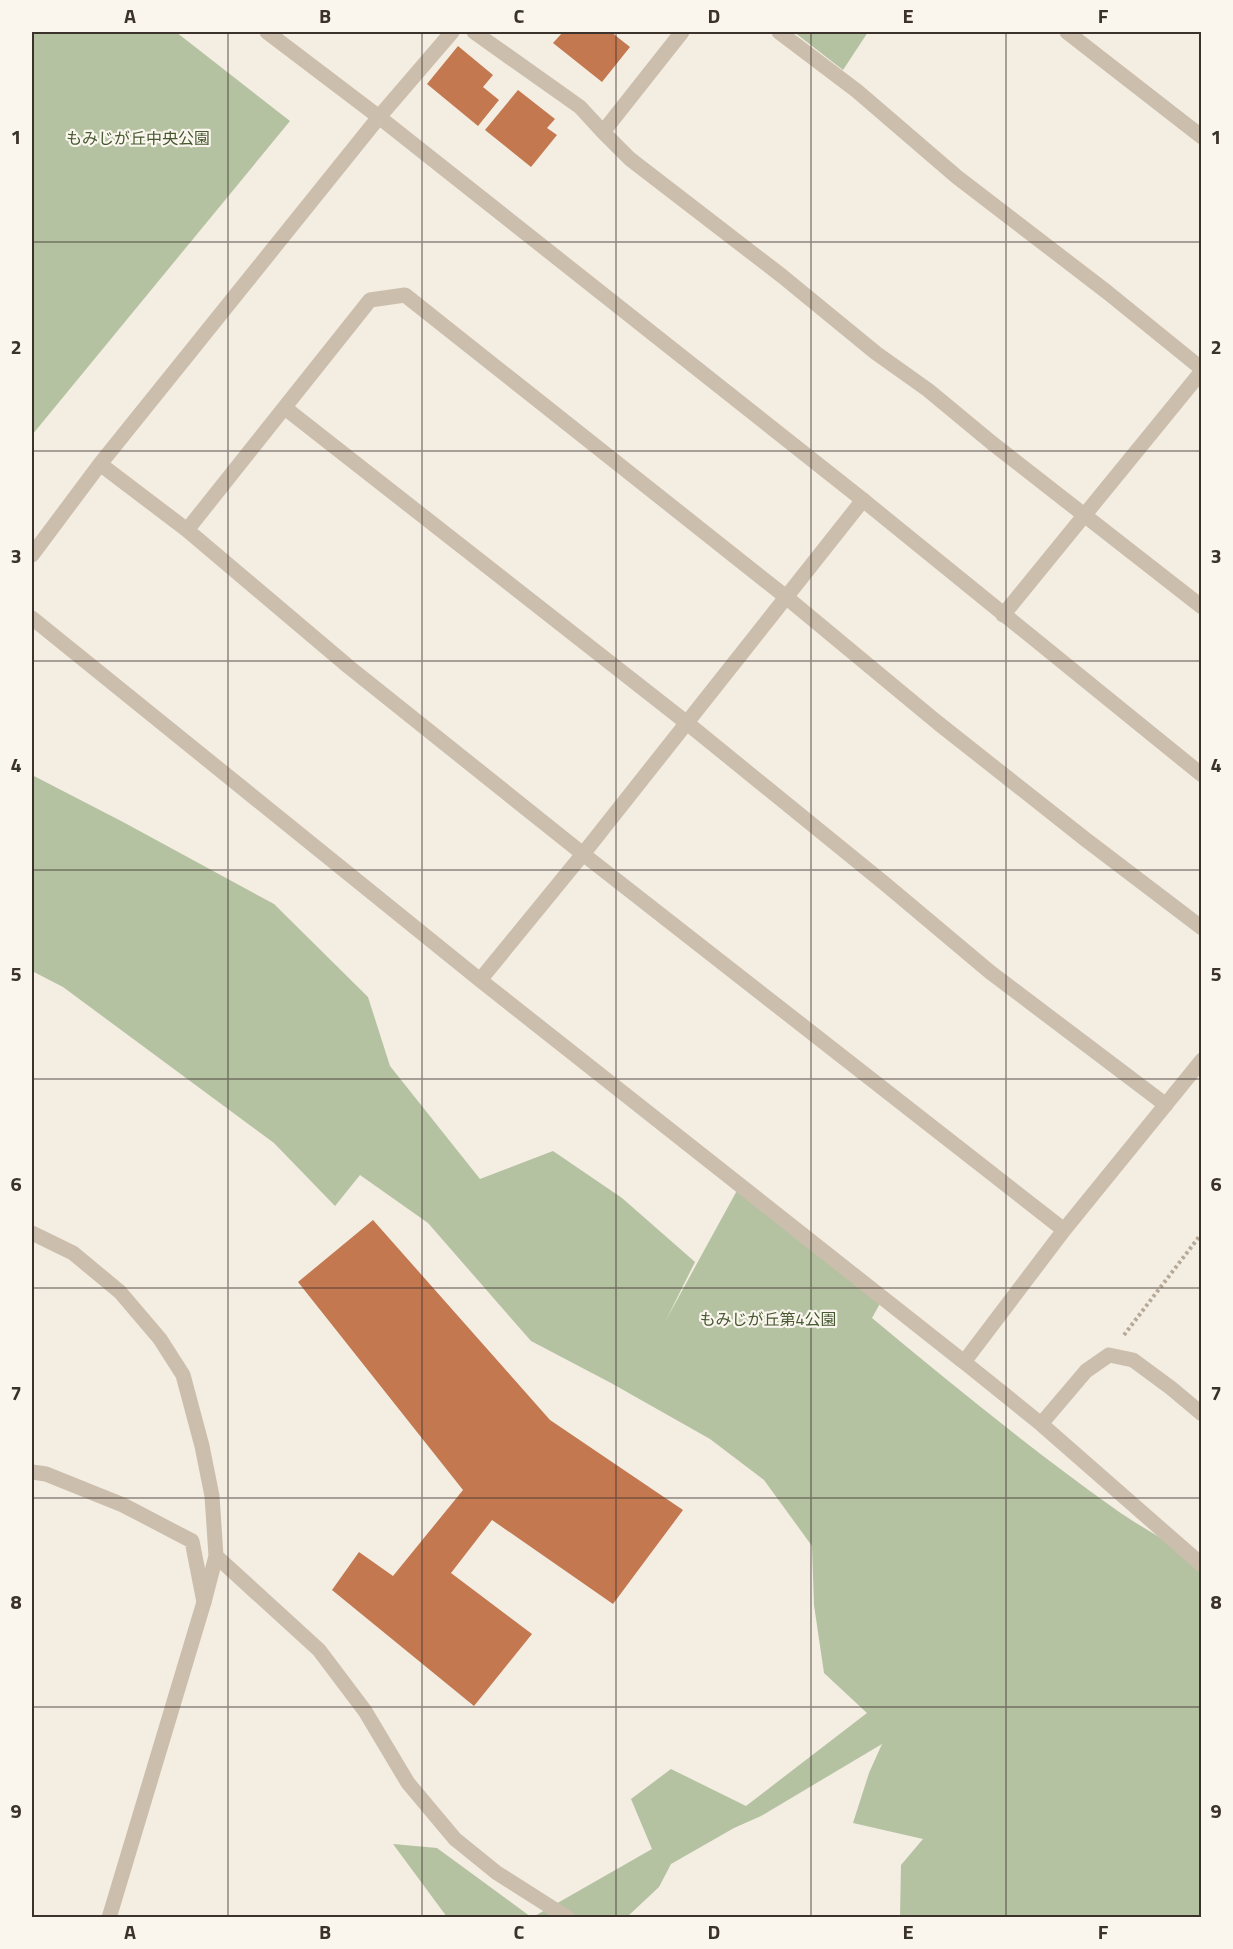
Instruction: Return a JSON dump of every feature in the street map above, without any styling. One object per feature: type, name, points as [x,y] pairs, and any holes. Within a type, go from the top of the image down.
[{"type":"street","points":[[267,32],[379,117],[863,500],[1202,776]]},
{"type":"street","points":[[32,555],[100,464],[379,117],[452,32]]},
{"type":"street","points":[[474,32],[580,107],[630,159],[791,283],[876,353],[928,390],[1084,516],[1202,607]]},
{"type":"street","points":[[603,132],[682,32]]},
{"type":"street","points":[[779,32],[857,91],[957,177],[1046,243],[1202,370],[1003,615]]},
{"type":"street","points":[[1066,32],[1202,137]]},
{"type":"street","points":[[187,530],[370,300],[405,295],[786,597],[1084,839],[1202,928]]},
{"type":"street","points":[[285,408],[687,723],[990,972],[1166,1105]]},
{"type":"street","points":[[100,464],[187,530],[349,667],[583,854],[1064,1230]]},
{"type":"street","points":[[480,980],[583,854],[863,500]]},
{"type":"street","points":[[32,618],[480,980],[1041,1424],[1202,1565]]},
{"type":"street","points":[[964,1362],[1064,1230],[1202,1060]]},
{"type":"street","points":[[32,1233],[74,1253],[120,1292],[160,1340],[183,1375],[202,1446],[212,1496],[216,1556],[110,1917]]},
{"type":"street","points":[[1041,1424],[1086,1371],[1108,1355],[1133,1360],[1202,1414]]},
{"type":"street","points":[[32,1472],[46,1474],[123,1504],[192,1541],[204,1602]]},
{"type":"street","points":[[216,1556],[319,1650],[365,1712],[408,1783],[455,1839],[497,1873],[568,1917]]},
{"type":"path","points":[[1108,1355],[1202,1233]]},
{"type":"green space","name":"もみじが丘中央公園","points":[[32,32],[176,32],[290,121],[32,435]]},
{"type":"green space","points":[[794,32],[868,32],[843,70]]},
{"type":"green space","name":"もみじが丘第4公園","points":[[32,775],[274,904],[368,997],[390,1066],[480,1179],[553,1151],[622,1198],[695,1262],[666,1320],[740,1185],[883,1298],[872,1318],[902,1343],[1053,1463],[1115,1509],[1181,1551],[1201,1567],[1201,1917],[900,1917],[901,1865],[923,1839],[853,1823],[869,1773],[882,1744],[761,1816],[734,1828],[671,1864],[659,1887],[627,1917],[533,1917],[652,1849],[631,1799],[671,1769],[746,1806],[867,1713],[824,1673],[814,1605],[812,1546],[764,1480],[710,1439],[531,1341],[428,1223],[360,1175],[335,1206],[274,1143],[63,987],[32,971]]},
{"type":"green space","points":[[393,1844],[437,1848],[531,1917],[447,1917]]},
{"type":"building","points":[[563,32],[611,32],[630,47],[602,82],[553,43]]},
{"type":"building","points":[[458,46],[493,75],[483,87],[499,100],[478,126],[427,84]]},
{"type":"building","points":[[518,90],[555,119],[547,128],[557,135],[531,167],[485,130]]},
{"type":"building","points":[[373,1220],[550,1420],[683,1510],[613,1604],[492,1520],[451,1573],[532,1634],[474,1706],[332,1590],[359,1552],[393,1576],[463,1490],[298,1282]]}]
